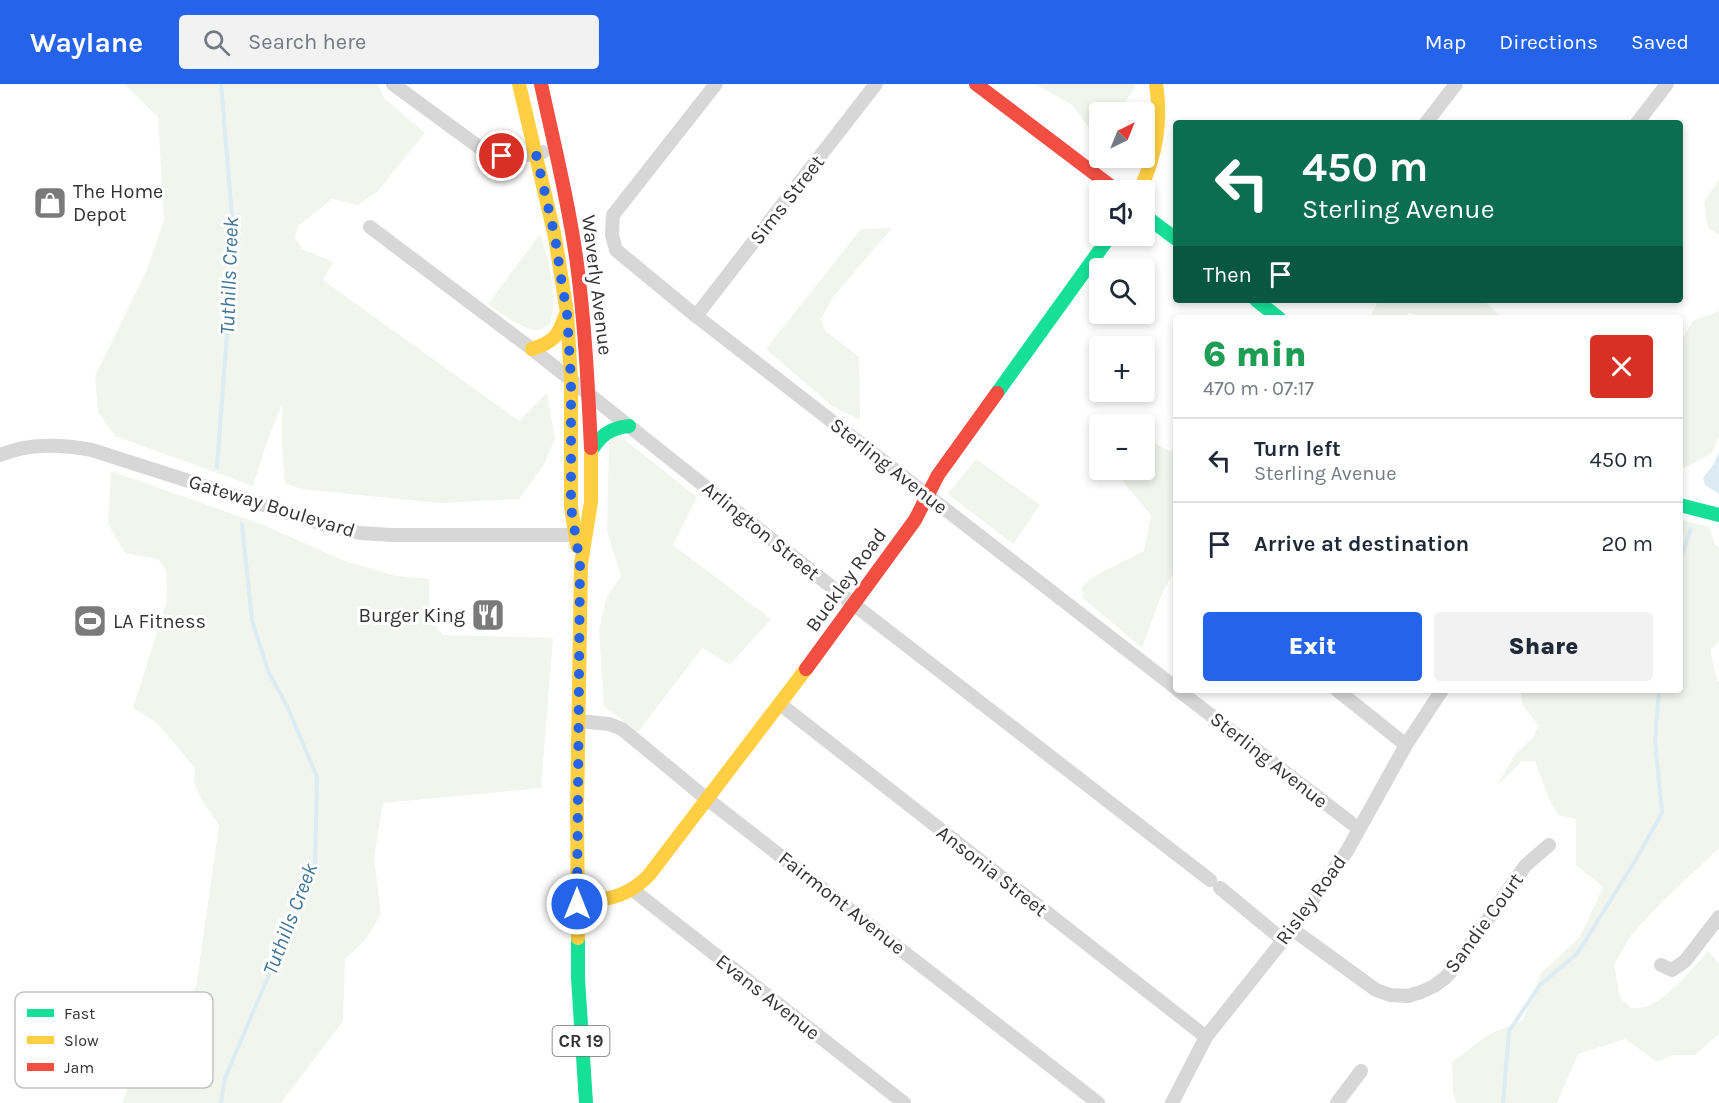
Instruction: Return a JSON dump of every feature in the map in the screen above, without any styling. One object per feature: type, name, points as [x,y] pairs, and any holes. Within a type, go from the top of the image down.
[{"type":"main road","name":"Waverly Avenue","points":[[519,84],[555,237],[567,313],[571,380],[571,507],[580,536],[577,904],[580,1029],[586,1103]]},
{"type":"main road","name":"Waverly Avenue","points":[[541,84],[571,223],[586,346],[591,502],[580,536]]},
{"type":"main road","points":[[976,84],[1103,180]]},
{"type":"main road","points":[[1145,180],[1160,127],[1156,84]]},
{"type":"main road","points":[[1155,223],[1173,237]]},
{"type":"main road","name":"Buckley Road","points":[[577,904],[605,900],[633,890],[643,881],[780,704],[915,520],[938,475],[1103,246]]},
{"type":"main road","points":[[1260,303],[1275,315]]},
{"type":"main road","points":[[532,349],[554,340],[560,332],[567,313]]},
{"type":"main road","points":[[591,451],[606,430],[630,426]]},
{"type":"main road","points":[[1683,506],[1719,515]]},
{"type":"street","points":[[393,84],[483,150],[502,156],[556,150]]},
{"type":"street","name":"Sterling Avenue","points":[[716,84],[613,215],[612,235],[616,250],[696,316],[1173,686]]},
{"type":"street","name":"Sims Street","points":[[696,316],[876,84]]},
{"type":"street","points":[[1428,120],[1456,84]]},
{"type":"street","points":[[1638,120],[1667,84]]},
{"type":"street","name":"Arlington Street","points":[[370,227],[532,349],[852,604],[1215,884],[1287,934]]},
{"type":"street","name":"Gateway Boulevard","points":[[0,455],[16,449],[42,445],[92,450],[329,526],[360,533],[580,536]]},
{"type":"street","name":"Sterling Avenue","points":[[1182,693],[1359,830]]},
{"type":"street","points":[[1340,693],[1406,745]]},
{"type":"street","name":"Risley Road","points":[[1172,1103],[1206,1037],[1287,934],[1347,851],[1406,745],[1440,693]]},
{"type":"street","name":"Ansonia Street","points":[[780,704],[1206,1037]]},
{"type":"street","name":"Fairmont Avenue","points":[[579,721],[609,724],[622,729],[708,799],[1098,1103]]},
{"type":"street","name":"Sandie Court","points":[[1287,934],[1376,990],[1390,995],[1408,996],[1421,992],[1434,986],[1453,969],[1525,866],[1549,845]]},
{"type":"street","name":"Evans Avenue","points":[[633,890],[904,1103]]},
{"type":"street","points":[[1661,965],[1672,970],[1685,961],[1719,917]]},
{"type":"street","points":[[1337,1103],[1361,1071]]},
{"type":"shaded area","points":[[124,84],[378,84],[384,98],[425,133],[377,192],[358,205],[332,199],[298,226],[295,238],[302,249],[333,262],[323,280],[519,421],[547,393],[555,439],[543,466],[519,499],[439,503],[301,489],[285,483],[282,404],[253,486],[115,436],[98,412],[95,376],[146,272],[164,220],[158,117]]},
{"type":"shaded area","points":[[1035,84],[1136,84],[1125,102],[1089,102],[1089,127],[1072,105]]},
{"type":"shaded area","points":[[1719,179],[1719,235],[1708,228],[1704,202]]},
{"type":"shaded area","points":[[892,228],[832,298],[821,319],[825,331],[859,357],[860,420],[832,406],[766,349],[861,229]]},
{"type":"shaded area","points":[[540,234],[549,267],[553,301],[550,324],[536,330],[518,324],[488,304]]},
{"type":"shaded area","points":[[1377,303],[1486,303],[1500,315],[1417,315],[1409,313],[1407,315],[1371,315]]},
{"type":"shaded area","points":[[1719,311],[1719,436],[1712,453],[1683,468],[1683,338],[1693,321]]},
{"type":"shaded area","points":[[620,436],[697,497],[673,545],[771,619],[730,665],[702,648],[638,732],[604,706],[599,630],[606,599],[621,576],[607,532],[609,441]]},
{"type":"shaded area","points":[[1155,443],[1173,451],[1173,574],[1161,597],[1142,648],[1083,598],[1082,587],[1094,576],[1144,551],[1151,515],[1123,480],[1155,480]]},
{"type":"shaded area","points":[[1719,453],[1719,494],[1705,485],[1703,478]]},
{"type":"shaded area","points":[[976,459],[1040,505],[1013,544],[948,494]]},
{"type":"shaded area","points":[[111,471],[261,524],[345,561],[396,576],[429,579],[430,619],[443,635],[553,638],[541,788],[383,803],[374,858],[381,914],[366,939],[345,959],[343,1021],[281,1103],[122,1103],[128,1088],[213,1088],[213,992],[191,992],[196,987],[219,825],[203,802],[194,783],[195,768],[158,724],[133,708],[167,600],[166,570],[158,559],[125,553],[108,524]]},
{"type":"shaded area","points":[[1683,520],[1709,527],[1715,544],[1719,548],[1719,642],[1710,650],[1719,681],[1719,848],[1632,934],[1614,964],[1620,998],[1631,1008],[1643,1007],[1661,999],[1688,974],[1708,951],[1719,964],[1719,1034],[1695,1055],[1674,1055],[1657,1062],[1625,1039],[1578,1054],[1557,1103],[1456,1103],[1453,1092],[1452,1062],[1488,1035],[1523,1020],[1541,973],[1580,937],[1603,887],[1576,865],[1576,819],[1558,815],[1548,797],[1535,761],[1522,761],[1497,786],[1514,756],[1533,737],[1539,726],[1522,704],[1521,693],[1683,693]]},
{"type":"waterway","name":"Tuthills Creek","points":[[217,467],[234,240],[221,84]]},
{"type":"waterway","name":"Tuthills Creek","points":[[221,1103],[225,1078],[315,867],[317,777],[287,706],[268,671],[252,620],[242,524]]},
{"type":"waterway","points":[[1683,552],[1691,529]]},
{"type":"waterway","points":[[1503,1103],[1509,1031],[1540,985],[1577,954],[1662,813],[1655,741],[1659,693]]},
{"type":"traffic: fast","points":[[1155,223],[1173,237]]},
{"type":"traffic: fast","points":[[997,393],[1103,246]]},
{"type":"traffic: fast","points":[[1260,303],[1275,315]]},
{"type":"traffic: fast","points":[[591,451],[607,433],[616,428],[629,426]]},
{"type":"traffic: fast","points":[[1683,506],[1719,515]]},
{"type":"traffic: fast","points":[[578,938],[578,978],[586,1103]]},
{"type":"traffic: slow","points":[[519,84],[555,237],[567,313],[571,380],[571,507],[577,546]]},
{"type":"traffic: slow","points":[[1144,180],[1154,151],[1158,125],[1156,84]]},
{"type":"traffic: slow","points":[[532,349],[554,338],[565,316]]},
{"type":"traffic: slow","points":[[578,938],[577,809],[581,564],[591,502],[591,448]]},
{"type":"traffic: slow","points":[[577,904],[607,899],[624,893],[633,889],[649,875],[806,669]]},
{"type":"traffic: jam","points":[[541,84],[574,242],[584,333],[591,448]]},
{"type":"traffic: jam","points":[[976,84],[1103,180]]},
{"type":"traffic: jam","points":[[806,669],[915,520],[938,475],[997,393]]},
{"type":"place","name":"The Home Depot","points":[[50,203]]},
{"type":"place","name":"Burger King","points":[[488,615]]},
{"type":"place","name":"LA Fitness","points":[[90,621]]},
{"type":"route","points":[[502,156],[536,154],[555,237],[567,313],[571,380],[571,507],[580,564],[577,904]]}]
